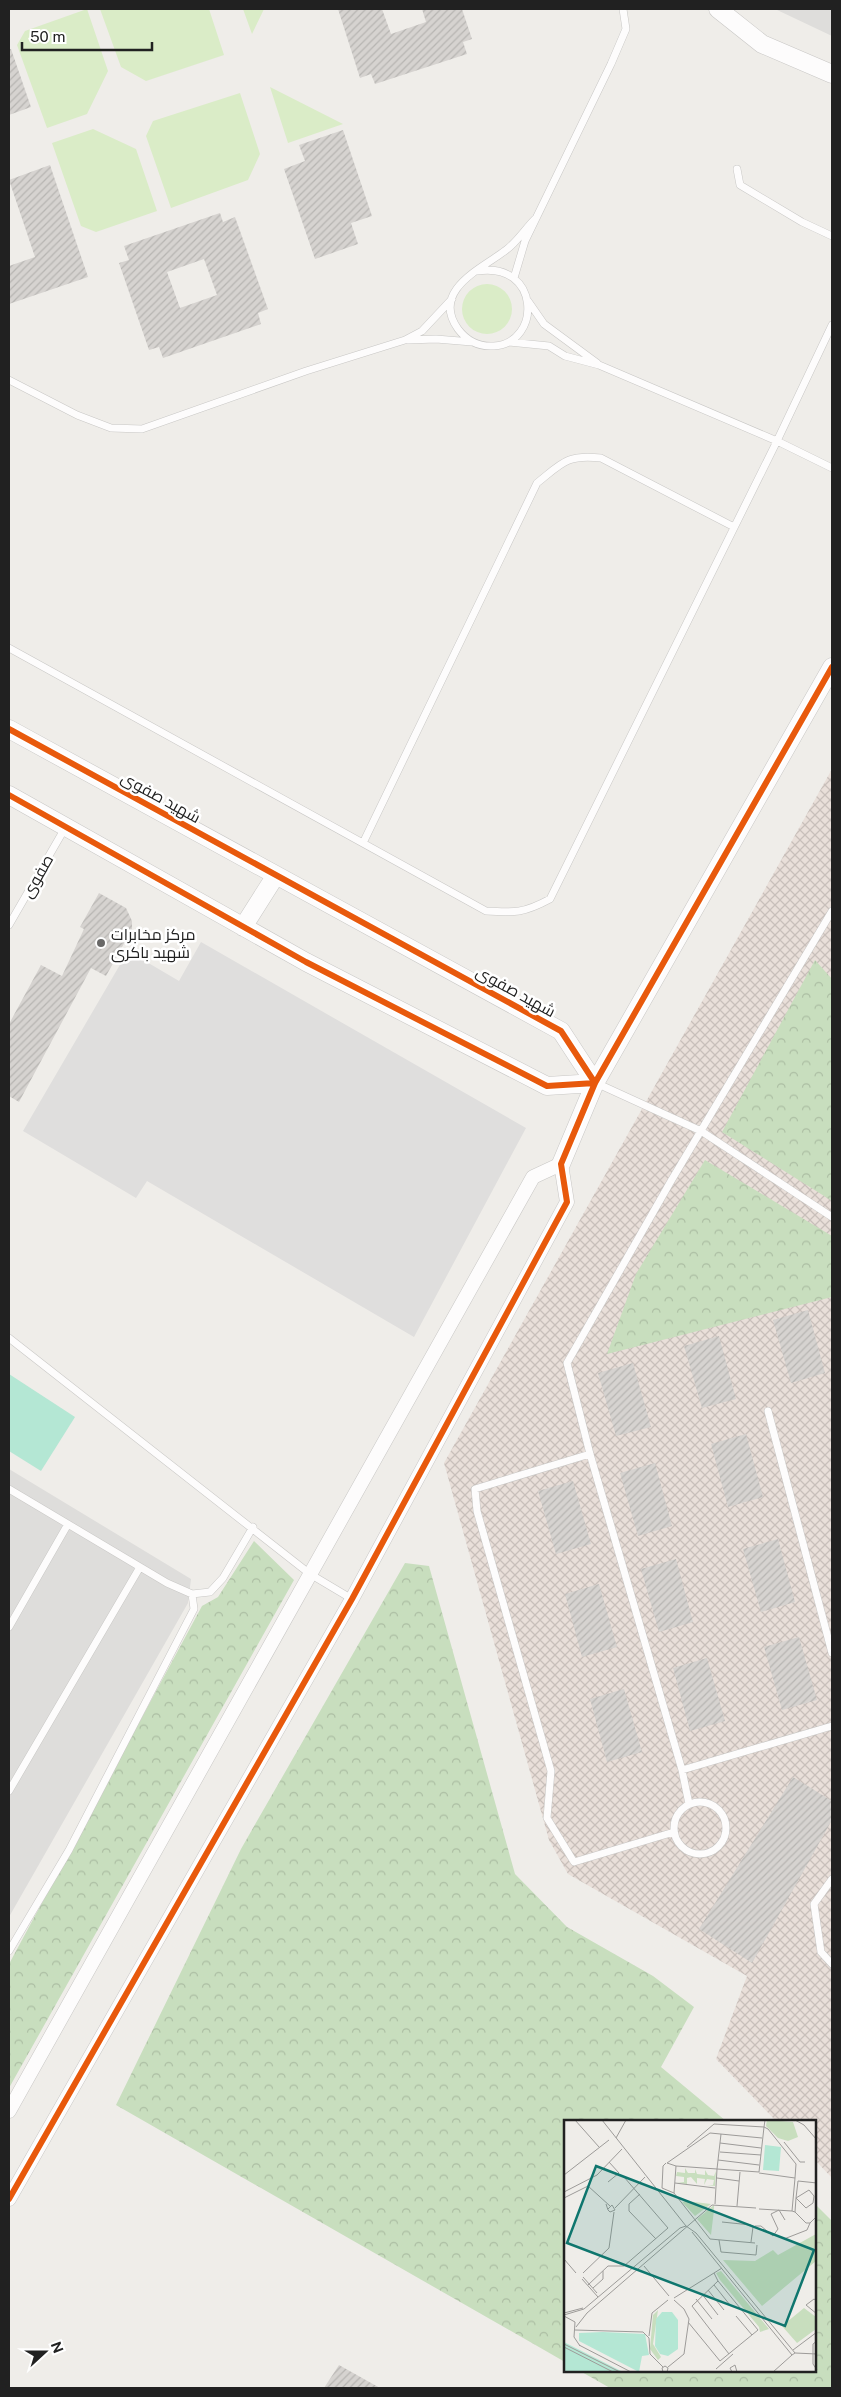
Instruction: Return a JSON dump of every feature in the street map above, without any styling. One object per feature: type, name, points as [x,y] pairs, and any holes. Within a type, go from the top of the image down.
[{"type":"street","points":[[718,9],[762,44],[832,74]]},
{"type":"street","points":[[9,2199],[352,1599],[568,1202],[561,1164],[595,1083],[832,667]]},
{"type":"street","name":"شهید صفوی","points":[[9,729],[561,1031],[595,1083]]},
{"type":"street","points":[[9,795],[306,962],[546,1086],[595,1083]]},
{"type":"street","points":[[243,927],[276,875]]},
{"type":"street","points":[[9,2111],[533,1177],[561,1164]]},
{"type":"lane","points":[[514,278],[525,241],[626,29],[623,9]]},
{"type":"lane","points":[[737,169],[740,185],[802,222],[832,236]]},
{"type":"lane","points":[[9,380],[77,415],[111,428],[142,429],[306,370],[405,340],[422,331],[452,299],[461,282],[507,249],[535,219]]},
{"type":"lane","points":[[477,271],[490,269],[503,271],[514,278],[522,287],[527,299],[544,324],[599,365]]},
{"type":"lane","points":[[452,299],[451,312],[455,325],[462,335],[473,342]]},
{"type":"lane","points":[[405,340],[436,339],[473,342],[485,346],[497,346],[509,342],[518,334],[525,323],[528,311],[527,299]]},
{"type":"lane","points":[[9,648],[486,911],[515,913],[550,899],[777,441],[832,325]]},
{"type":"lane","points":[[509,342],[548,346],[565,356],[599,365],[777,441],[832,468]]},
{"type":"lane","points":[[363,843],[537,483],[565,461],[581,456],[601,458],[734,528]]},
{"type":"lane","name":"صفوی","points":[[9,924],[66,827]]},
{"type":"lane","points":[[689,1804],[682,1770],[590,1454],[567,1363],[701,1131],[832,911]]},
{"type":"lane","points":[[595,1083],[701,1131],[832,1217]]},
{"type":"lane","points":[[9,1338],[253,1527],[310,1574],[352,1599]]},
{"type":"lane","points":[[768,1411],[832,1653]]},
{"type":"lane","points":[[590,1454],[475,1489],[477,1511],[551,1771],[547,1818],[574,1862],[674,1832]]},
{"type":"lane","points":[[9,1489],[140,1567],[192,1594],[210,1592],[223,1578],[253,1527]]},
{"type":"lane","points":[[9,1627],[68,1524]]},
{"type":"lane","points":[[9,1791],[140,1567]]},
{"type":"lane","points":[[9,1951],[69,1850],[194,1609],[192,1594]]},
{"type":"lane","points":[[682,1770],[832,1726]]},
{"type":"lane","points":[[700,1802],[716,1807],[726,1821],[725,1838],[714,1851],[698,1854],[682,1847],[674,1832],[677,1816],[689,1804],[700,1802]]},
{"type":"lane","points":[[832,1879],[814,1904],[821,1952],[832,1964]]},
{"type":"shaded area","points":[[775,9],[832,9],[832,36]]},
{"type":"shaded area","points":[[832,769],[832,2178],[816,2161],[816,2120],[775,2120],[716,2059],[747,1976],[568,1874],[549,1840],[444,1463]]},
{"type":"shaded area","points":[[201,942],[526,1128],[414,1337],[147,1181],[136,1198],[23,1131],[128,951],[179,981]]},
{"type":"shaded area","points":[[9,1469],[191,1579],[188,1603],[9,1917]]},
{"type":"green space","points":[[87,9],[108,71],[87,114],[47,128],[17,45],[25,31]]},
{"type":"green space","points":[[100,9],[209,9],[224,55],[146,81],[121,67]]},
{"type":"green space","points":[[243,9],[264,9],[252,34]]},
{"type":"green space","points":[[270,87],[343,124],[288,143]]},
{"type":"green space","points":[[240,93],[260,154],[248,180],[171,208],[146,136],[153,121]]},
{"type":"green space","points":[[93,129],[136,149],[157,211],[96,232],[81,226],[52,143]]},
{"type":"green space","points":[[492,284],[505,291],[511,299],[511,319],[505,327],[497,333],[482,334],[469,327],[463,319],[462,304],[469,291],[477,285]]},
{"type":"green space","points":[[815,960],[832,979],[832,1201],[722,1132]]},
{"type":"green space","points":[[705,1160],[832,1236],[832,1297],[607,1354],[636,1274]]},
{"type":"green space","points":[[9,1374],[75,1417],[41,1471],[9,1451]]},
{"type":"green space","points":[[254,1541],[294,1580],[9,2088],[9,1964],[202,1606],[218,1597]]},
{"type":"green space","points":[[405,1563],[429,1566],[515,1874],[567,1927],[653,1976],[694,2007],[661,2067],[725,2120],[564,2120],[564,2361],[116,2105],[241,1849]]},
{"type":"green space","points":[[816,2205],[832,2221],[832,2388],[610,2388],[582,2372],[816,2372]]},
{"type":"building","points":[[338,9],[382,9],[391,34],[426,22],[422,9],[462,9],[472,39],[463,42],[467,54],[375,84],[371,74],[360,78]]},
{"type":"building","points":[[9,49],[11,49],[31,107],[9,115]]},
{"type":"building","points":[[343,130],[372,216],[351,223],[358,244],[315,259],[284,169],[305,161],[299,145]]},
{"type":"building","points":[[50,165],[88,277],[9,304],[9,266],[35,257],[9,180]]},
{"type":"building","points":[[220,213],[223,222],[235,217],[268,309],[258,313],[261,324],[163,358],[159,347],[149,350],[119,263],[129,260],[124,246]],"holes":[[[204,259],[217,295],[180,308],[167,272]]]},
{"type":"building","points":[[99,893],[126,908],[132,921],[132,929],[106,976],[91,968],[19,1102],[9,1096],[9,1024],[41,965],[62,976],[84,929],[80,927]]},
{"type":"building","points":[[808,1310],[825,1373],[791,1383],[773,1320]]},
{"type":"building","points":[[719,1336],[736,1399],[702,1408],[684,1346]]},
{"type":"building","points":[[633,1363],[651,1427],[616,1436],[598,1373]]},
{"type":"building","points":[[746,1434],[763,1497],[728,1507],[711,1444]]},
{"type":"building","points":[[655,1463],[672,1526],[638,1536],[620,1473]]},
{"type":"building","points":[[573,1481],[591,1544],[556,1554],[538,1491]]},
{"type":"building","points":[[778,1539],[795,1602],[761,1612],[743,1549]]},
{"type":"building","points":[[676,1559],[693,1622],[659,1632],[641,1569]]},
{"type":"building","points":[[599,1584],[617,1647],[582,1657],[565,1594]]},
{"type":"building","points":[[799,1637],[817,1700],[782,1710],[764,1647]]},
{"type":"building","points":[[707,1658],[725,1721],[690,1731],[673,1668]]},
{"type":"building","points":[[624,1689],[642,1752],[607,1762],[590,1699]]},
{"type":"building","points":[[793,1777],[832,1801],[832,1820],[752,1963],[699,1929]]},
{"type":"building","points":[[339,2365],[380,2388],[324,2388]]},
{"type":"cycle path","points":[[9,2199],[352,1599],[567,1202],[561,1164],[595,1083],[832,667]]},
{"type":"cycle path","points":[[9,729],[561,1031],[595,1083],[547,1086],[306,962],[9,795]]},
{"type":"place","name":"مرکز مخابرات شهید باکری","points":[[101,943]]}]
